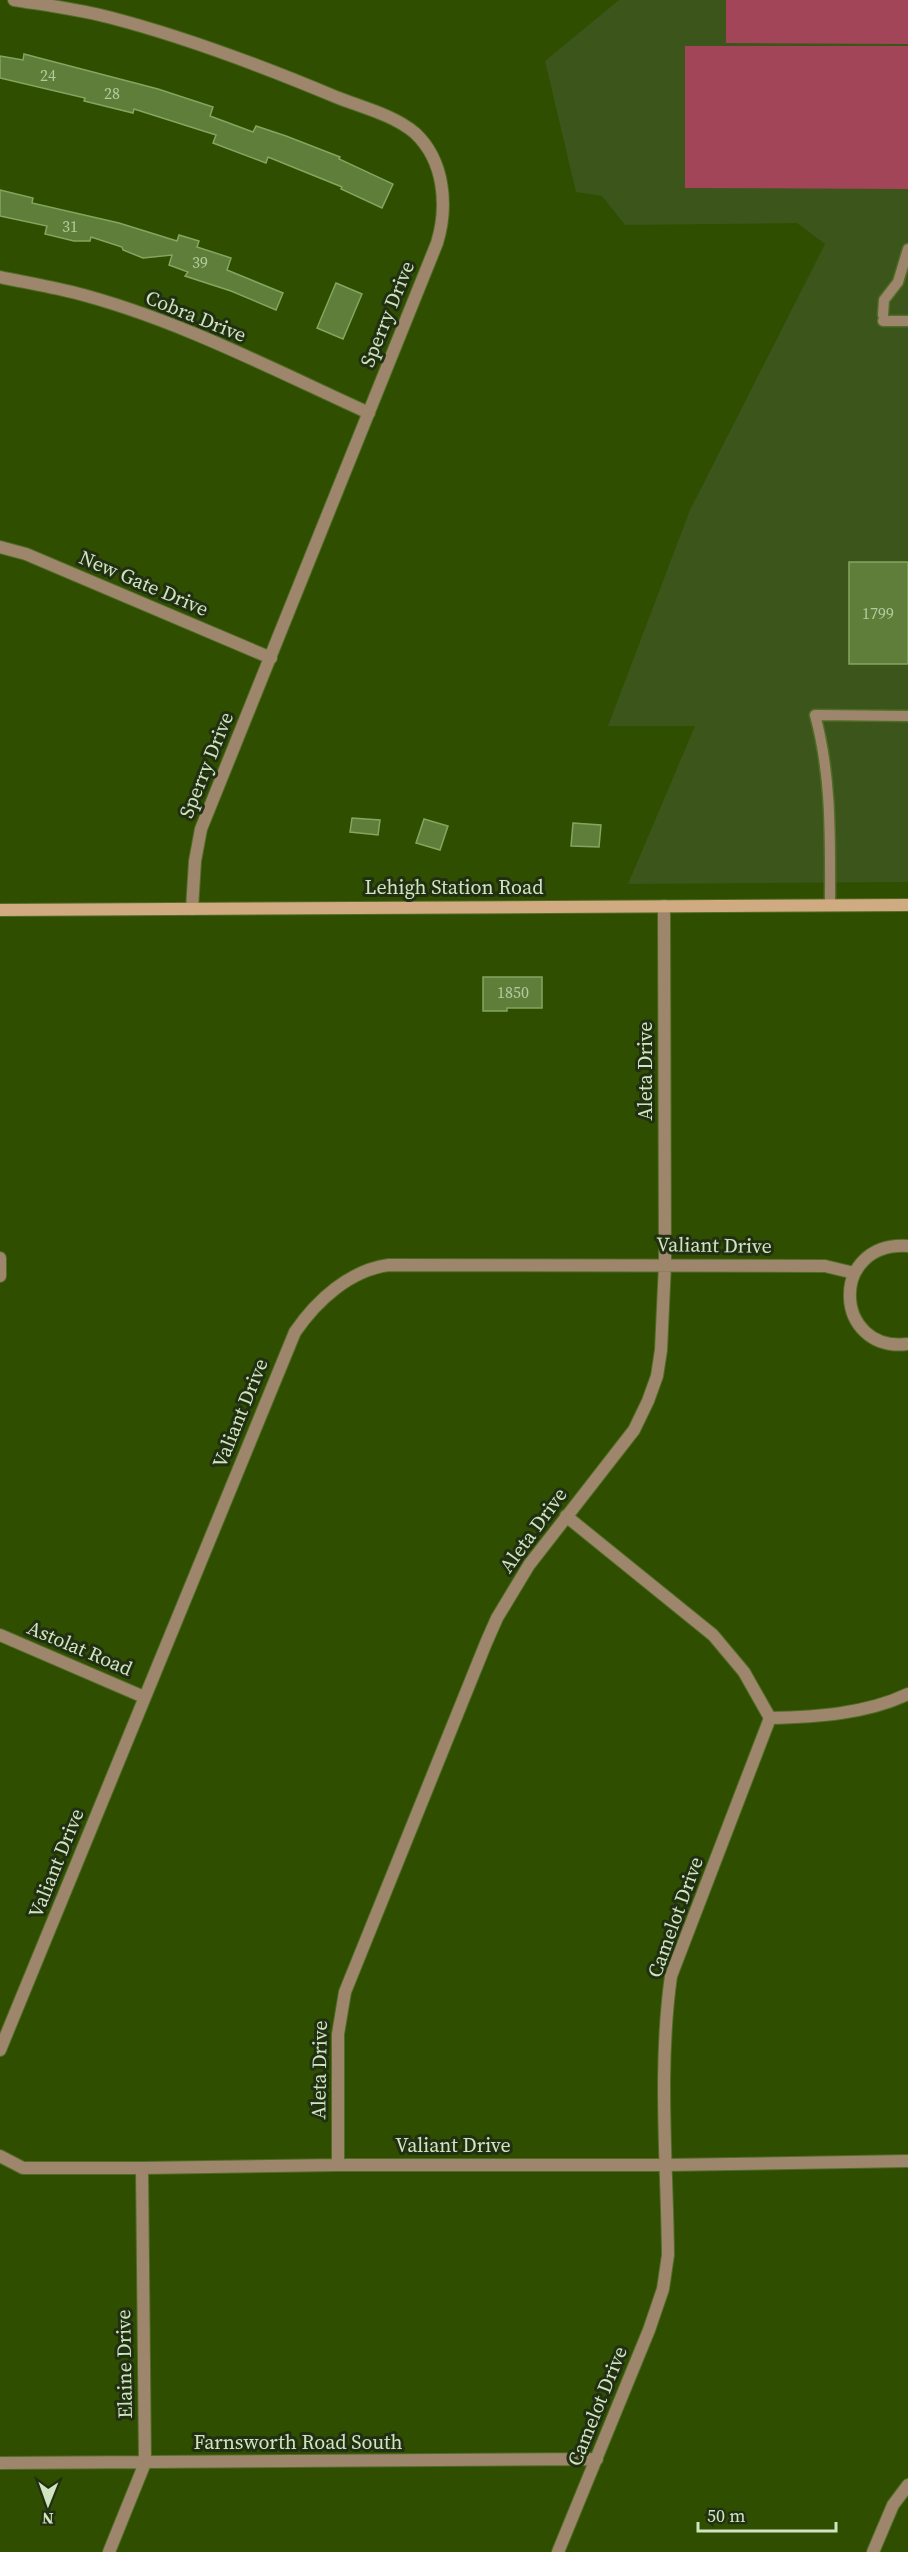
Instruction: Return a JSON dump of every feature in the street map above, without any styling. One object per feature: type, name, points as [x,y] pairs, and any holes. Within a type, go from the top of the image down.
[{"type":"main road","name":"Lehigh Station Road","points":[[0,910],[908,905]]},
{"type":"street","name":"Sperry Drive","points":[[14,0],[106,16],[176,37],[272,70],[389,118],[416,134],[435,163],[440,180],[444,207],[442,226],[201,829],[195,861],[192,909]]},
{"type":"street","name":"Cobra Drive","points":[[0,277],[72,292],[134,311],[200,337],[369,413]]},
{"type":"street","name":"New Gate Drive","points":[[0,547],[26,554],[271,658]]},
{"type":"street","name":"Aleta Drive","points":[[338,2164],[338,2034],[345,1992],[497,1618],[529,1565],[634,1430],[657,1376],[661,1350],[665,1264],[664,906]]},
{"type":"street","points":[[908,1246],[893,1245],[877,1250],[864,1259],[854,1273],[850,1297],[856,1321],[867,1334],[881,1342],[897,1345],[908,1344]]},
{"type":"street","points":[[0,1258],[0,1276]]},
{"type":"street","name":"Valiant Drive","points":[[0,2050],[295,1332],[327,1295],[352,1278],[375,1267],[389,1265],[825,1266],[854,1273]]},
{"type":"street","points":[[566,1516],[713,1635],[744,1672],[771,1719],[812,1717],[858,1710],[908,1694]]},
{"type":"street","name":"Astolat Road","points":[[0,1635],[144,1696]]},
{"type":"street","name":"Camelot Drive","points":[[558,2552],[650,2330],[663,2289],[668,2255],[664,2047],[671,1976],[771,1719]]},
{"type":"street","name":"Valiant Drive","points":[[0,2156],[23,2168],[142,2169],[338,2164],[667,2165],[908,2162]]},
{"type":"street","name":"Elaine Drive","points":[[109,2552],[145,2463],[142,2169]]},
{"type":"street","name":"Farnsworth Road South","points":[[0,2463],[597,2459]]},
{"type":"street","points":[[873,2552],[893,2505],[908,2485]]},
{"type":"lane","points":[[908,249],[898,282],[884,300],[883,318],[908,321]]},
{"type":"lane","points":[[830,905],[829,792],[823,742],[815,715],[908,716]]},
{"type":"shaded area","points":[[619,0],[908,0],[908,882],[628,884],[695,726],[608,726],[690,510],[825,244],[797,223],[625,225],[602,196],[576,192],[545,61]]},
{"type":"shaded area","points":[[726,0],[908,0],[908,44],[726,43]]},
{"type":"shaded area","points":[[685,46],[908,46],[908,189],[685,188]]},
{"type":"building","points":[[24,54],[158,89],[213,107],[210,116],[253,132],[256,126],[286,136],[340,157],[339,159],[393,184],[382,208],[341,189],[342,187],[268,157],[266,163],[213,143],[216,135],[134,109],[133,113],[84,101],[85,98],[0,78],[0,56],[23,60]]},
{"type":"building","points":[[0,190],[33,198],[32,203],[119,223],[177,241],[179,235],[199,241],[197,247],[231,258],[227,270],[283,293],[276,310],[231,291],[185,276],[188,272],[169,265],[172,255],[143,258],[123,250],[122,247],[91,237],[90,241],[74,241],[45,234],[47,226],[0,216]]},
{"type":"building","points":[[336,283],[362,294],[343,339],[317,328]]},
{"type":"building","points":[[849,562],[908,562],[908,664],[849,664]]},
{"type":"building","points":[[352,818],[380,820],[378,835],[350,832]]},
{"type":"building","points":[[424,819],[448,826],[440,850],[416,843]]},
{"type":"building","points":[[573,823],[601,825],[599,847],[571,846]]},
{"type":"building","points":[[483,977],[542,977],[542,1008],[483,1011]]}]
